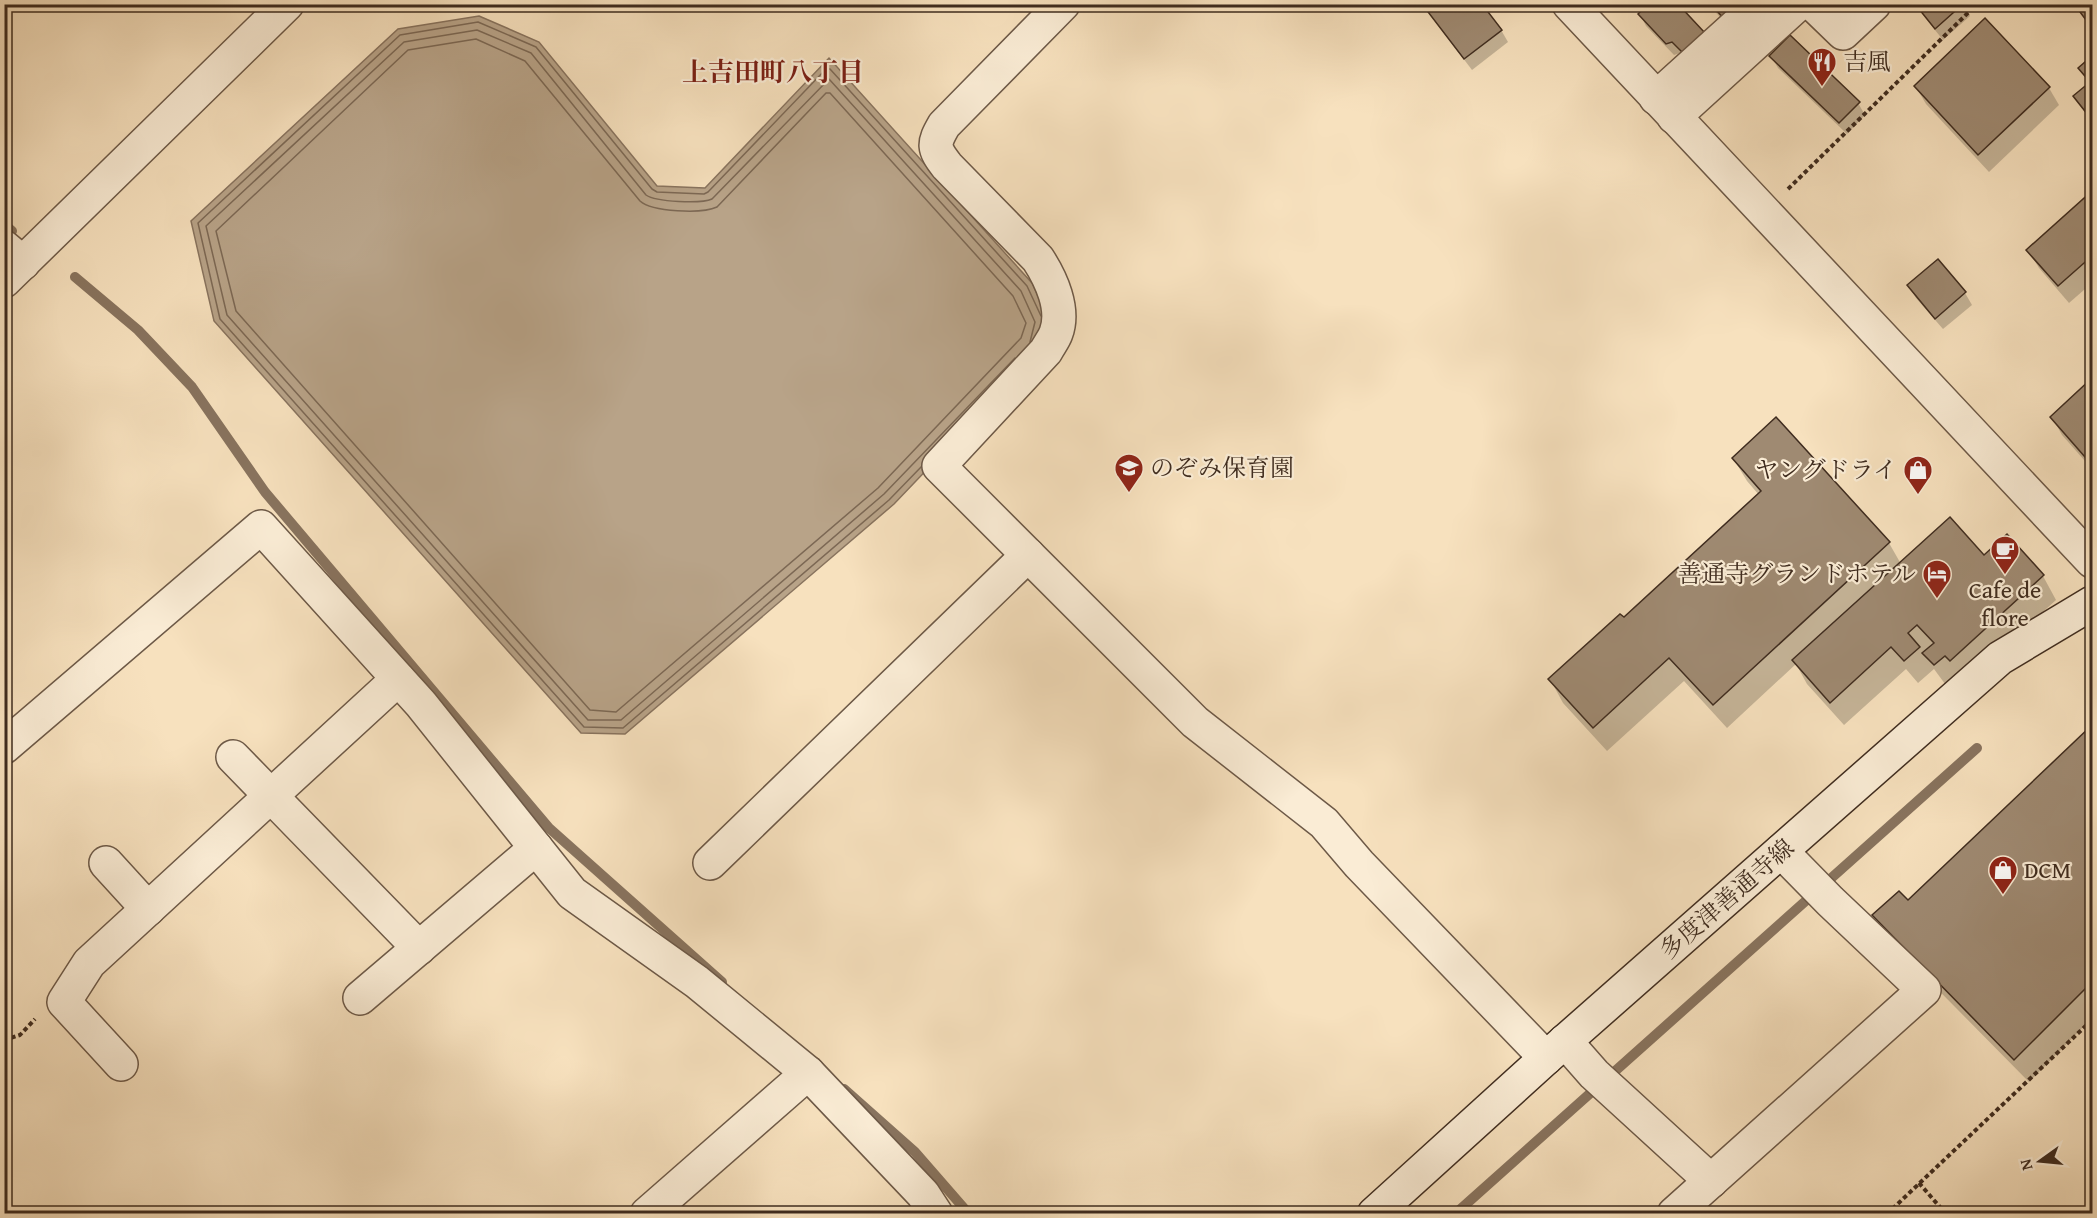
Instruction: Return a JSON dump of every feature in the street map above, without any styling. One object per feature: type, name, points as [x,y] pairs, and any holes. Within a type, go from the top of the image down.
[{"type":"street","points":[[10,264],[287,4]]},
{"type":"street","points":[[1063,4],[944,125],[935,140],[936,152],[947,166],[1038,259],[1048,276],[1059,312],[1056,333],[1046,351],[939,466],[1195,722],[1324,823],[1359,864],[1555,1050],[1603,1083],[1711,1181]]},
{"type":"street","points":[[1569,4],[2092,561]]},
{"type":"street","points":[[1665,108],[1760,4]]},
{"type":"street","points":[[1665,108],[1798,4]]},
{"type":"street","points":[[1813,4],[1843,33],[1874,4]]},
{"type":"street","points":[[4,747],[261,527],[421,704],[572,893],[697,982],[808,1073],[923,1194],[936,1214]]},
{"type":"street","points":[[710,862],[1028,555]]},
{"type":"street","name":"多度津善通寺線","points":[[1374,1214],[1555,1050],[2000,658],[2092,603]]},
{"type":"street","points":[[121,1064],[64,1002],[89,963],[398,679]]},
{"type":"street","points":[[233,757],[419,948]]},
{"type":"street","points":[[360,998],[536,848]]},
{"type":"street","points":[[1674,1214],[1924,990],[1819,891],[1781,851]]},
{"type":"street","points":[[106,864],[148,909]]},
{"type":"street","points":[[647,1214],[808,1073]]},
{"type":"path","points":[[1764,213],[1977,4]]},
{"type":"path","points":[[1887,1214],[2091,1023]]},
{"type":"path","points":[[1919,1183],[1946,1214]]},
{"type":"water","points":[[479,16],[539,42],[657,186],[705,188],[829,58],[1032,283],[1050,322],[1042,349],[894,504],[625,734],[581,733],[214,321],[191,221],[398,29]]},
{"type":"building","points":[[1422,4],[1482,4],[1502,30],[1464,59]]},
{"type":"building","points":[[1648,4],[1678,4],[1705,33],[1684,54],[1672,42],[1666,44],[1638,14]]},
{"type":"building","points":[[1711,4],[1740,4],[1724,19]]},
{"type":"building","points":[[1915,4],[1963,4],[1935,29]]},
{"type":"building","points":[[2074,4],[2092,4],[2092,28]]},
{"type":"building","points":[[1985,18],[2050,87],[1978,155],[1914,86]]},
{"type":"building","points":[[1790,35],[1860,102],[1839,123],[1769,56]]},
{"type":"building","points":[[2092,56],[2092,120],[2073,96],[2090,82],[2078,68]]},
{"type":"building","points":[[2092,191],[2092,256],[2058,286],[2026,250]]},
{"type":"building","points":[[1938,259],[1966,292],[1935,319],[1907,285]]},
{"type":"building","points":[[2092,378],[2092,465],[2050,417]]},
{"type":"building","points":[[1776,417],[1890,542],[1713,705],[1669,658],[1593,728],[1548,679],[1620,614],[1624,617],[1761,491],[1732,458]]},
{"type":"building","name":"善通寺グランドホテル","points":[[1950,517],[1984,555],[2007,534],[2044,575],[1950,661],[1945,656],[1934,665],[1922,653],[1934,643],[1917,625],[1908,633],[1920,647],[1904,661],[1891,647],[1830,703],[1792,660]]},
{"type":"building","name":"DCM","points":[[2092,725],[2092,982],[2014,1060],[1872,915],[1899,891],[1908,900]]},
{"type":"waterway","points":[[4,224],[12,231]]},
{"type":"waterway","points":[[75,277],[138,330],[192,387],[265,492],[549,828],[722,982]]},
{"type":"waterway","points":[[1455,1214],[1977,748]]},
{"type":"waterway","points":[[844,1089],[915,1152],[969,1214]]},
{"type":"place","name":"吉風","points":[[1822,88]]},
{"type":"place","name":"のぞみ保育園","points":[[1129,494]]},
{"type":"place","name":"ヤングドライ","points":[[1918,496]]},
{"type":"place","name":"Cafe de flore","points":[[2005,576]]},
{"type":"place","name":"善通寺グランドホテル","points":[[1937,600]]},
{"type":"place","name":"DCM","points":[[2003,896]]},
{"type":"district","name":"上吉田町八丁目","points":[[773,72]]}]
